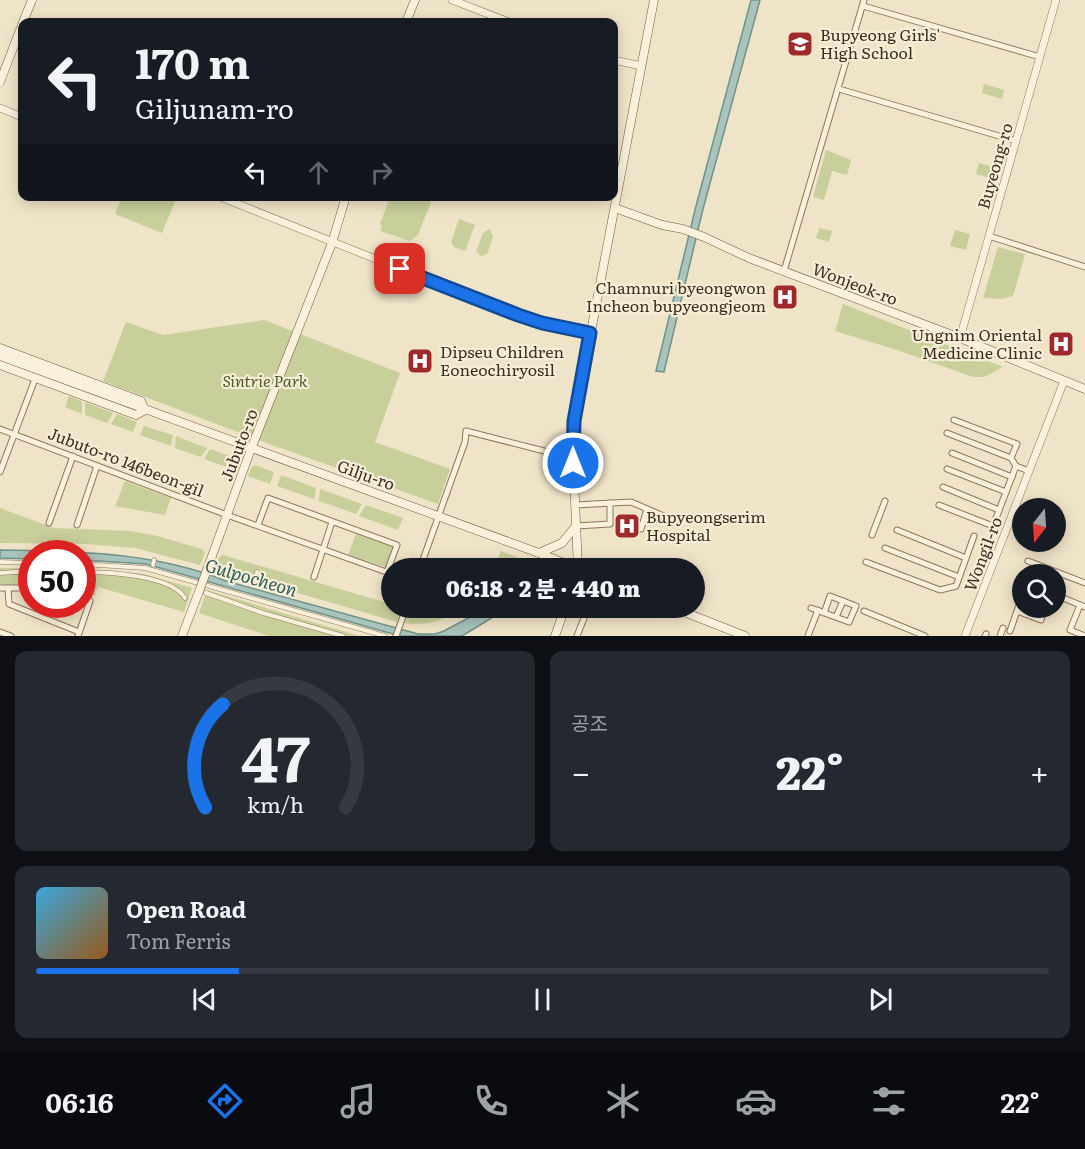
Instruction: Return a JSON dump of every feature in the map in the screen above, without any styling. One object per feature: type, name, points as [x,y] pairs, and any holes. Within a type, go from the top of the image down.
[{"type":"main road","points":[[25,18],[32,0]]},
{"type":"main road","points":[[408,18],[415,0]]},
{"type":"main road","points":[[618,192],[654,0]]},
{"type":"main road","points":[[0,82],[18,48]]},
{"type":"main road","name":"Jubuto-ro","points":[[182,636],[203,591],[208,567],[251,449],[332,243],[345,201]]},
{"type":"main road","points":[[577,558],[573,455],[575,412],[616,201]]},
{"type":"main road","name":"Wonjeok-ro","points":[[615,208],[704,237],[749,258],[1085,389]]},
{"type":"main road","name":"Gilju-ro","points":[[0,348],[141,401],[146,410]]},
{"type":"main road","name":"Gilju-ro","points":[[0,356],[552,558]]},
{"type":"main road","name":"Gilju-ro","points":[[0,365],[136,415],[146,410]]},
{"type":"main road","points":[[539,553],[562,543],[576,526]]},
{"type":"main road","points":[[555,636],[561,618]]},
{"type":"main road","points":[[699,618],[745,636]]},
{"type":"street","points":[[452,0],[499,18]]},
{"type":"street","name":"Buyeong-ro","points":[[960,339],[1056,0]]},
{"type":"street","points":[[784,271],[863,3],[1040,57]]},
{"type":"street","points":[[618,61],[641,66]]},
{"type":"street","points":[[839,89],[1016,141]]},
{"type":"street","points":[[0,108],[18,115]]},
{"type":"street","points":[[230,201],[518,315],[542,323],[590,333]]},
{"type":"street","points":[[989,236],[1085,267]]},
{"type":"street","points":[[0,472],[36,379]]},
{"type":"street","name":"Wongil-ro","points":[[966,636],[1064,381]]},
{"type":"street","points":[[954,420],[1017,444],[1011,458]]},
{"type":"street","name":"Jubuto-ro 146beon-gil","points":[[0,429],[227,515],[381,570]]},
{"type":"street","points":[[423,558],[465,442],[466,431],[548,452],[573,455]]},
{"type":"street","points":[[947,434],[1011,458],[1016,466],[1029,471]]},
{"type":"street","points":[[952,453],[1012,477]]},
{"type":"street","points":[[49,523],[73,456]]},
{"type":"street","points":[[77,525],[97,466]]},
{"type":"street","points":[[939,505],[993,526],[1016,466]]},
{"type":"street","points":[[947,469],[1006,492]]},
{"type":"street","points":[[943,487],[999,510]]},
{"type":"street","points":[[258,525],[268,498],[397,545],[393,558]]},
{"type":"street","points":[[872,536],[885,501]]},
{"type":"street","points":[[575,505],[631,502],[673,520]]},
{"type":"street","points":[[576,526],[610,524],[610,503]]},
{"type":"street","points":[[641,530],[647,509]]},
{"type":"street","points":[[314,577],[332,522]]},
{"type":"street","points":[[897,530],[966,558]]},
{"type":"street","points":[[866,562],[940,590],[956,586],[974,536]]},
{"type":"street","points":[[885,548],[959,577]]},
{"type":"street","points":[[1028,561],[1085,583]]},
{"type":"street","points":[[0,562],[18,562]]},
{"type":"street","points":[[96,565],[145,568],[386,636]]},
{"type":"street","points":[[0,573],[18,572]]},
{"type":"street","points":[[255,580],[257,572]]},
{"type":"street","points":[[96,574],[162,582],[179,591],[185,598]]},
{"type":"street","points":[[0,588],[18,588]]},
{"type":"street","points":[[8,588],[9,604],[78,634],[84,618]]},
{"type":"street","points":[[203,591],[264,613],[343,636]]},
{"type":"street","points":[[808,636],[818,610],[830,596],[856,606],[849,622],[818,610]]},
{"type":"street","points":[[1066,599],[1083,606],[1070,630],[1085,636]]},
{"type":"street","points":[[836,617],[843,601]]},
{"type":"street","points":[[864,611],[922,635]]},
{"type":"street","points":[[396,636],[402,618]]},
{"type":"street","points":[[578,636],[584,618]]},
{"type":"street","points":[[1010,631],[1015,618]]},
{"type":"street","points":[[1000,636],[1003,628]]},
{"type":"street","points":[[904,636],[907,629]]},
{"type":"street","points":[[0,632],[10,636]]},
{"type":"green space","points":[[984,84],[1004,90],[1002,99],[982,93]]},
{"type":"green space","points":[[826,150],[851,160],[847,175],[832,171],[824,200],[813,197]]},
{"type":"green space","points":[[979,163],[993,167],[990,178],[976,174]]},
{"type":"green space","points":[[120,201],[175,201],[162,233],[115,214]]},
{"type":"green space","points":[[389,201],[431,201],[418,235],[410,241],[380,231],[382,225],[380,224]]},
{"type":"green space","points":[[459,219],[475,225],[465,251],[454,247],[451,242]]},
{"type":"green space","points":[[819,228],[832,231],[829,242],[816,238]]},
{"type":"green space","points":[[490,229],[493,237],[487,254],[481,256],[476,252],[483,233]]},
{"type":"green space","points":[[955,230],[970,234],[966,250],[950,246]]},
{"type":"green space","points":[[998,247],[1025,254],[1013,296],[1002,299],[983,298]]},
{"type":"green space","points":[[843,304],[1003,367],[984,377],[973,377],[835,331]]},
{"type":"green space","name":"Sintrie Park","points":[[264,320],[400,373],[375,442],[450,469],[438,504],[269,444],[103,381],[126,322],[163,335]]},
{"type":"green space","points":[[69,396],[82,401],[82,414],[65,407]]},
{"type":"green space","points":[[85,402],[113,413],[107,423],[85,415]]},
{"type":"green space","points":[[117,414],[137,422],[133,432],[111,424]]},
{"type":"green space","points":[[144,426],[173,435],[171,446],[140,435]]},
{"type":"green space","points":[[176,436],[207,448],[201,457],[175,448]]},
{"type":"green space","points":[[210,449],[232,457],[235,463],[233,469],[204,459]]},
{"type":"green space","points":[[255,465],[274,472],[270,484],[248,476]]},
{"type":"green space","points":[[281,475],[316,488],[314,499],[277,486]]},
{"type":"green space","points":[[125,481],[171,498],[165,515],[115,506]]},
{"type":"green space","points":[[320,489],[362,504],[356,514],[319,501]]},
{"type":"green space","points":[[366,505],[403,518],[398,530],[359,516]]},
{"type":"green space","points":[[0,508],[54,528],[131,531],[202,549],[205,553],[200,565],[135,548],[96,545],[96,540],[18,540],[18,543],[0,543]]},
{"type":"green space","points":[[356,534],[393,546],[389,558],[381,558],[381,565],[348,555]]},
{"type":"green space","points":[[501,551],[519,558],[498,558]]},
{"type":"green space","points":[[223,555],[381,601],[381,617],[215,569],[219,557]]},
{"type":"green space","points":[[0,568],[18,568],[18,585],[0,584]]},
{"type":"green space","points":[[96,570],[144,574],[192,588],[184,612],[98,587],[96,592]]},
{"type":"green space","points":[[207,590],[359,636],[269,636],[199,613]]},
{"type":"green space","points":[[383,618],[398,618],[397,622]]},
{"type":"green space","points":[[407,618],[445,618],[421,624],[405,623]]},
{"type":"water","points":[[751,0],[760,0],[703,209],[664,372],[656,371],[696,206]]},
{"type":"water","points":[[0,550],[18,550],[18,559],[0,558]]},
{"type":"water","points":[[96,554],[171,564],[418,634],[435,634],[468,618],[492,618],[462,636],[400,636],[146,564],[96,561]]},
{"type":"place","name":"Bupyeong Girls' High School","points":[[800,44]]},
{"type":"place","name":"Chamnuri byeongwon Incheon bupyeongjeom","points":[[785,297]]},
{"type":"place","name":"Ungnim Oriental Medicine Clinic","points":[[1061,344]]},
{"type":"place","name":"Dipseu Children Eoneochiryosil","points":[[420,361]]},
{"type":"place","name":"Bupyeongserim Hospital","points":[[627,526]]},
{"type":"route","points":[[400,269],[518,315],[542,323],[590,333],[574,421],[573,463]]},
{"type":"water label","name":"Gulpocheon","points":[[251,578]]}]
